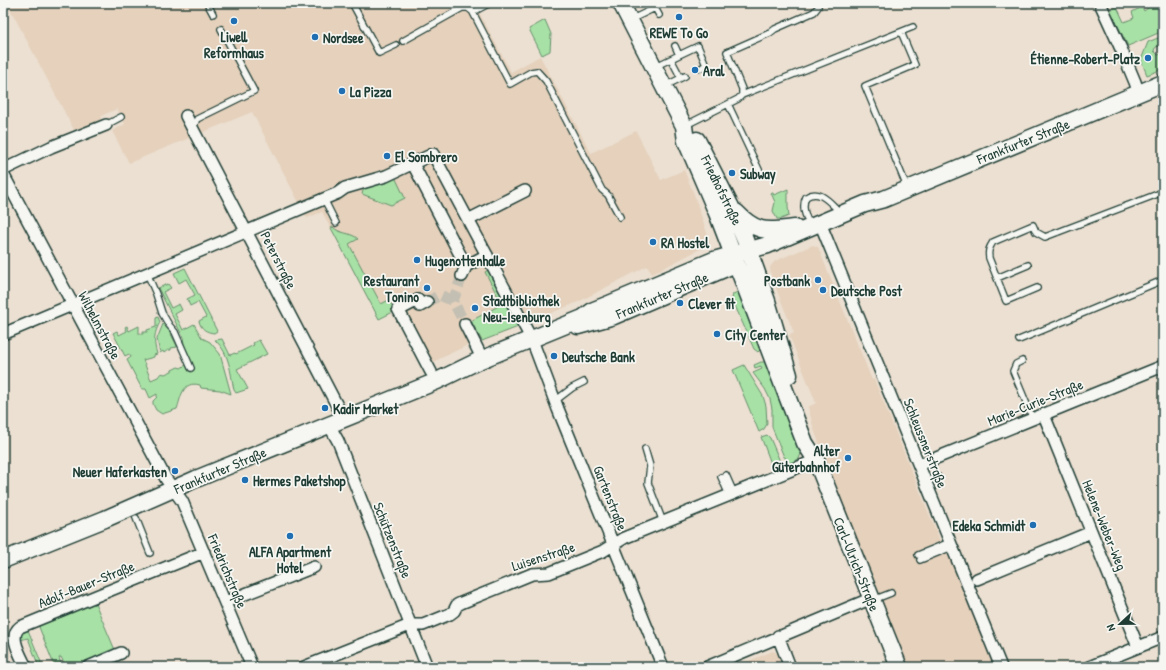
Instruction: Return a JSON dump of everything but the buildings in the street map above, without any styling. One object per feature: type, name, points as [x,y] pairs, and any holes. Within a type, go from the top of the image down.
[{"type":"main road","name":"Friedhofstraße","points":[[621,3],[684,126],[695,137],[730,205],[750,254]]},
{"type":"main road","name":"Frankfurter Straße","points":[[3,560],[344,419],[434,376],[585,324],[614,316],[734,259],[750,254],[772,252],[817,229],[841,214],[865,204],[884,199],[1163,83]]},
{"type":"main road","name":"Friedhofstraße","points":[[684,126],[686,141],[717,213],[734,259]]},
{"type":"main road","name":"Frankfurter Straße","points":[[817,229],[868,210],[884,199]]},
{"type":"main road","points":[[730,205],[745,221],[757,228],[775,231],[817,229]]},
{"type":"main road","name":"Carl-Ulrich-Straße","points":[[750,254],[767,301],[791,381],[812,441],[816,460]]},
{"type":"main road","name":"Carl-Ulrich-Straße","points":[[734,259],[806,443],[816,460],[899,667]]},
{"type":"street","points":[[1100,3],[1128,63],[1139,94]]},
{"type":"street","name":"Peterstraße","points":[[186,116],[344,419]]},
{"type":"street","points":[[3,170],[50,146],[106,125]]},
{"type":"street","name":"Gartenstraße","points":[[413,164],[433,154],[533,342],[663,667]]},
{"type":"street","points":[[3,334],[345,188],[386,176],[413,164],[464,271],[487,255]]},
{"type":"street","name":"Wilhelmstraße","points":[[3,174],[72,305],[166,478],[174,489]]},
{"type":"street","points":[[468,220],[525,191]]},
{"type":"street","name":"Schleussnerstraße","points":[[817,229],[918,465],[1001,667]]},
{"type":"street","points":[[427,302],[420,306],[418,300],[399,309],[434,376]]},
{"type":"street","points":[[465,324],[479,352]]},
{"type":"street","name":"Marie-Curie-Straße","points":[[918,465],[1163,366]]},
{"type":"street","name":"Helene-Weber-Weg","points":[[1044,415],[1138,647]]},
{"type":"street","name":"Schützenstraße","points":[[329,425],[338,441],[427,667]]},
{"type":"street","name":"Luisenstraße","points":[[304,667],[410,625],[423,625],[452,612],[456,606],[461,603],[532,574],[549,573],[614,545],[624,538],[816,460]]},
{"type":"street","name":"Friedrichstraße","points":[[174,489],[182,501],[252,667]]},
{"type":"street","points":[[977,579],[1091,532]]},
{"type":"street","name":"Adolf-Bauer-Straße","points":[[26,667],[14,636],[20,627],[204,552]]},
{"type":"street","points":[[225,602],[314,567]]},
{"type":"street","points":[[707,667],[778,636],[872,599]]},
{"type":"street","points":[[778,636],[790,667]]},
{"type":"street","points":[[1090,667],[1163,637]]},
{"type":"street","points":[[88,667],[121,654]]},
{"type":"lane","points":[[207,3],[213,14]]},
{"type":"lane","points":[[352,3],[379,53],[396,45]]},
{"type":"lane","points":[[468,3],[510,84],[531,72],[537,71],[546,81],[602,190],[608,194],[620,217]]},
{"type":"lane","points":[[473,12],[480,5],[490,3]]},
{"type":"lane","points":[[742,95],[742,89],[727,52],[814,12],[818,7],[818,3]]},
{"type":"lane","points":[[403,41],[462,8],[468,8],[473,12]]},
{"type":"lane","points":[[630,20],[655,8],[659,15]]},
{"type":"lane","points":[[684,126],[738,99],[742,95],[913,27]]},
{"type":"lane","points":[[193,128],[197,119],[254,91],[221,29]]},
{"type":"lane","points":[[901,32],[915,65],[866,86],[908,189]]},
{"type":"lane","points":[[675,46],[679,55]]},
{"type":"lane","points":[[654,67],[698,46],[706,65],[701,68]]},
{"type":"lane","points":[[664,87],[683,77],[671,59]]},
{"type":"lane","points":[[728,104],[760,172]]},
{"type":"lane","points":[[106,125],[121,116]]},
{"type":"lane","points":[[1038,288],[1006,301],[988,252],[993,242],[1033,225],[1036,232],[1045,237],[1163,192]]},
{"type":"lane","points":[[817,229],[805,213],[804,205],[806,197],[816,194],[825,198],[841,214]]},
{"type":"lane","points":[[324,198],[336,223]]},
{"type":"lane","points":[[997,278],[1028,265]]},
{"type":"lane","points":[[147,273],[155,290],[162,313],[175,332],[190,368]]},
{"type":"lane","points":[[1019,340],[1163,280]]},
{"type":"lane","points":[[1022,361],[1016,364],[1013,371],[1033,419]]},
{"type":"lane","points":[[556,401],[572,388],[584,382]]},
{"type":"lane","points":[[645,449],[650,466],[648,483],[663,522]]},
{"type":"lane","points":[[724,476],[731,494]]},
{"type":"lane","points":[[925,482],[938,477]]},
{"type":"lane","points":[[136,518],[150,553]]},
{"type":"lane","points":[[919,558],[951,545]]},
{"type":"lane","points":[[872,599],[891,593]]},
{"type":"shaded area","points":[[7,3],[44,3],[46,6],[51,3],[445,3],[446,5],[452,3],[474,3],[511,72],[540,56],[591,153],[636,131],[661,180],[684,170],[694,194],[710,242],[708,245],[652,274],[647,266],[576,303],[482,341],[480,339],[433,362],[435,367],[425,372],[395,311],[379,319],[322,212],[307,218],[252,112],[129,163],[112,131],[125,124],[117,109],[103,115],[100,120],[74,130]]},
{"type":"shaded area","points":[[813,245],[818,247],[872,380],[874,379],[945,553],[950,558],[994,667],[908,667],[814,430],[808,407],[816,403],[789,335],[794,333],[771,276],[770,267],[775,261]]},
{"type":"shaded area","points":[[773,651],[778,654],[784,667],[734,667]]},
{"type":"green space","points":[[1151,3],[1163,3],[1163,31],[1128,46],[1110,10],[1117,7],[1124,22],[1134,18],[1132,12],[1142,7],[1144,11]]},
{"type":"green space","points":[[545,20],[551,34],[550,51],[542,55],[529,29]]},
{"type":"green space","name":"Étienne-Robert-Platz","points":[[1163,36],[1163,49],[1158,46],[1154,51],[1158,55],[1163,53],[1163,69],[1147,75],[1141,60],[1148,42]]},
{"type":"green space","points":[[395,177],[405,198],[391,205],[362,194],[364,188]]},
{"type":"green space","points":[[788,189],[789,216],[777,219],[773,211],[775,202],[771,193],[774,195]]},
{"type":"green space","points":[[333,227],[338,231],[352,235],[358,239],[349,244],[381,304],[389,300],[395,311],[379,319],[331,228]]},
{"type":"green space","points":[[185,268],[217,331],[214,333],[206,331],[201,326],[199,321],[206,317],[198,302],[190,306],[187,299],[195,295],[186,279],[179,283],[174,273]]},
{"type":"green space","points":[[488,270],[518,327],[482,341],[471,321],[502,304],[485,272]]},
{"type":"green space","points":[[168,284],[171,288],[163,292],[171,308],[179,304],[182,310],[175,314],[183,330],[194,324],[202,338],[210,342],[220,354],[231,394],[220,390],[201,388],[200,385],[189,385],[181,395],[177,409],[162,414],[156,410],[153,404],[157,394],[150,398],[146,389],[142,389],[127,360],[131,357],[129,354],[125,356],[113,333],[117,331],[119,335],[127,331],[125,327],[127,326],[129,331],[139,326],[139,334],[143,334],[143,332],[147,332],[147,330],[156,327],[156,318],[158,317],[160,322],[155,334],[157,354],[154,355],[154,357],[143,360],[151,380],[158,377],[161,373],[165,374],[178,367],[181,368],[186,365],[188,370],[193,368],[183,337],[158,288]]},
{"type":"green space","points":[[740,291],[761,349],[758,352],[754,349],[732,299],[733,294]]},
{"type":"green space","points":[[163,324],[170,332],[177,347],[171,348],[171,350],[169,349],[164,353],[163,351],[160,353],[157,339]]},
{"type":"green space","points":[[222,339],[230,355],[236,354],[254,345],[253,343],[259,340],[267,354],[237,369],[248,389],[236,393],[234,390],[227,357],[220,345],[215,340]]},
{"type":"green space","points":[[761,362],[766,362],[802,451],[799,459],[788,464],[772,427],[772,409],[770,399],[765,389],[753,373],[762,369],[761,366],[755,368],[754,365]]},
{"type":"green space","points":[[744,365],[763,396],[766,406],[767,424],[764,429],[759,432],[733,370]]},
{"type":"green space","points":[[767,435],[770,438],[779,459],[777,464],[772,466],[761,437]]},
{"type":"green space","points":[[95,603],[115,650],[112,654],[81,667],[66,667],[61,657],[59,658],[62,667],[50,667],[54,665],[39,627]]},
{"type":"green space","points":[[28,630],[43,667],[39,667],[28,638],[20,640],[21,634]]},
{"type":"tunnel","points":[[462,276],[453,301],[465,324]]},
{"type":"tunnel","points":[[427,302],[440,295],[453,301]]},
{"type":"place","name":"REWE To Go","points":[[679,17]]},
{"type":"place","name":"Liwell Reformhaus","points":[[234,21]]},
{"type":"place","name":"Nordsee","points":[[315,37]]},
{"type":"place","name":"Étienne-Robert-Platz","points":[[1148,58]]},
{"type":"place","name":"Aral","points":[[695,70]]},
{"type":"place","name":"La Pizza","points":[[342,91]]},
{"type":"place","name":"El Sombrero","points":[[387,156]]},
{"type":"place","name":"Subway","points":[[732,173]]},
{"type":"place","name":"RA Hostel","points":[[653,242]]},
{"type":"place","name":"Hugenottenhalle","points":[[417,260]]},
{"type":"place","name":"Postbank","points":[[818,280]]},
{"type":"place","name":"Restaurant Tonino","points":[[427,288]]},
{"type":"place","name":"Deutsche Post","points":[[823,290]]},
{"type":"place","name":"Clever fit","points":[[680,303]]},
{"type":"place","name":"Stadtbibliothek Neu-Isenburg","points":[[475,308]]},
{"type":"place","name":"City Center","points":[[717,334]]},
{"type":"place","name":"Deutsche Bank","points":[[554,356]]},
{"type":"place","name":"Kadir Market","points":[[325,408]]},
{"type":"place","name":"Alter Güterbahnhof","points":[[848,458]]},
{"type":"place","name":"Neuer Haferkasten","points":[[175,471]]},
{"type":"place","name":"Hermes Paketshop","points":[[245,480]]},
{"type":"place","name":"Edeka Schmidt","points":[[1033,525]]},
{"type":"place","name":"ALFA Apartment Hotel","points":[[290,536]]}]
